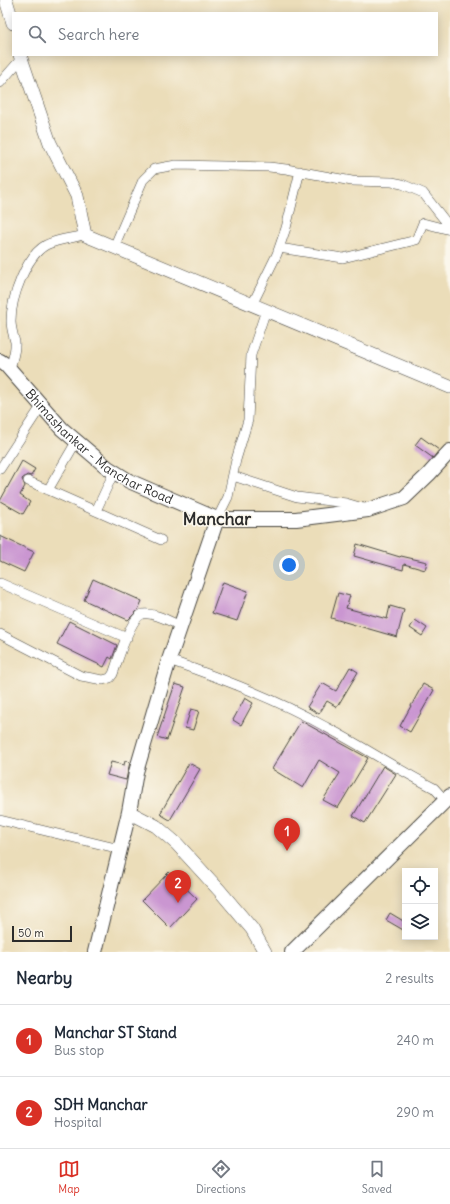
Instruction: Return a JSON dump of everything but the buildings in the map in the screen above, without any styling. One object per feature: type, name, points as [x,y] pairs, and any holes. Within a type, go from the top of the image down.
[{"type":"main road","name":"Bhimashankar - Manchar Road","points":[[5,365],[76,442],[114,472],[129,481],[217,519],[296,519],[368,510],[404,498],[450,451]]},
{"type":"main road","points":[[95,952],[129,812],[136,772],[169,660],[217,519]]},
{"type":"main road","points":[[292,952],[448,798]]},
{"type":"street","points":[[6,0],[12,21]]},
{"type":"street","points":[[0,83],[21,57]]},
{"type":"street","points":[[21,57],[52,148],[77,196],[85,235]]},
{"type":"street","points":[[114,247],[143,180],[154,169],[176,165],[269,167],[300,171],[352,181],[380,181],[402,184],[423,193],[450,227]]},
{"type":"street","points":[[252,305],[279,248],[300,171]]},
{"type":"street","points":[[279,248],[343,258],[412,242],[416,240],[423,223],[450,230]]},
{"type":"street","points":[[5,365],[15,351],[15,342],[10,328],[10,311],[27,266],[36,251],[48,244],[85,235],[450,387]]},
{"type":"street","points":[[217,519],[228,497],[248,420],[251,355],[266,310]]},
{"type":"street","points":[[0,469],[42,406]]},
{"type":"street","points":[[48,490],[76,442]]},
{"type":"street","points":[[96,511],[114,472]]},
{"type":"street","points":[[233,476],[297,497],[346,503],[368,510]]},
{"type":"street","points":[[28,481],[161,540]]},
{"type":"street","points":[[0,583],[126,638]]},
{"type":"street","points":[[0,634],[81,676],[103,680],[110,678],[113,674],[126,638],[137,617],[144,614],[181,626]]},
{"type":"street","points":[[169,660],[238,686],[319,723],[434,788],[448,798]]},
{"type":"street","points":[[129,812],[156,826],[177,844],[220,890],[252,929],[265,952]]},
{"type":"street","points":[[0,820],[120,849]]},
{"type":"place","name":"Manchar ST Stand","points":[[287,851]]},
{"type":"place","name":"SDH Manchar","points":[[178,903]]},
{"type":"district","name":"Manchar","points":[[217,519]]}]
